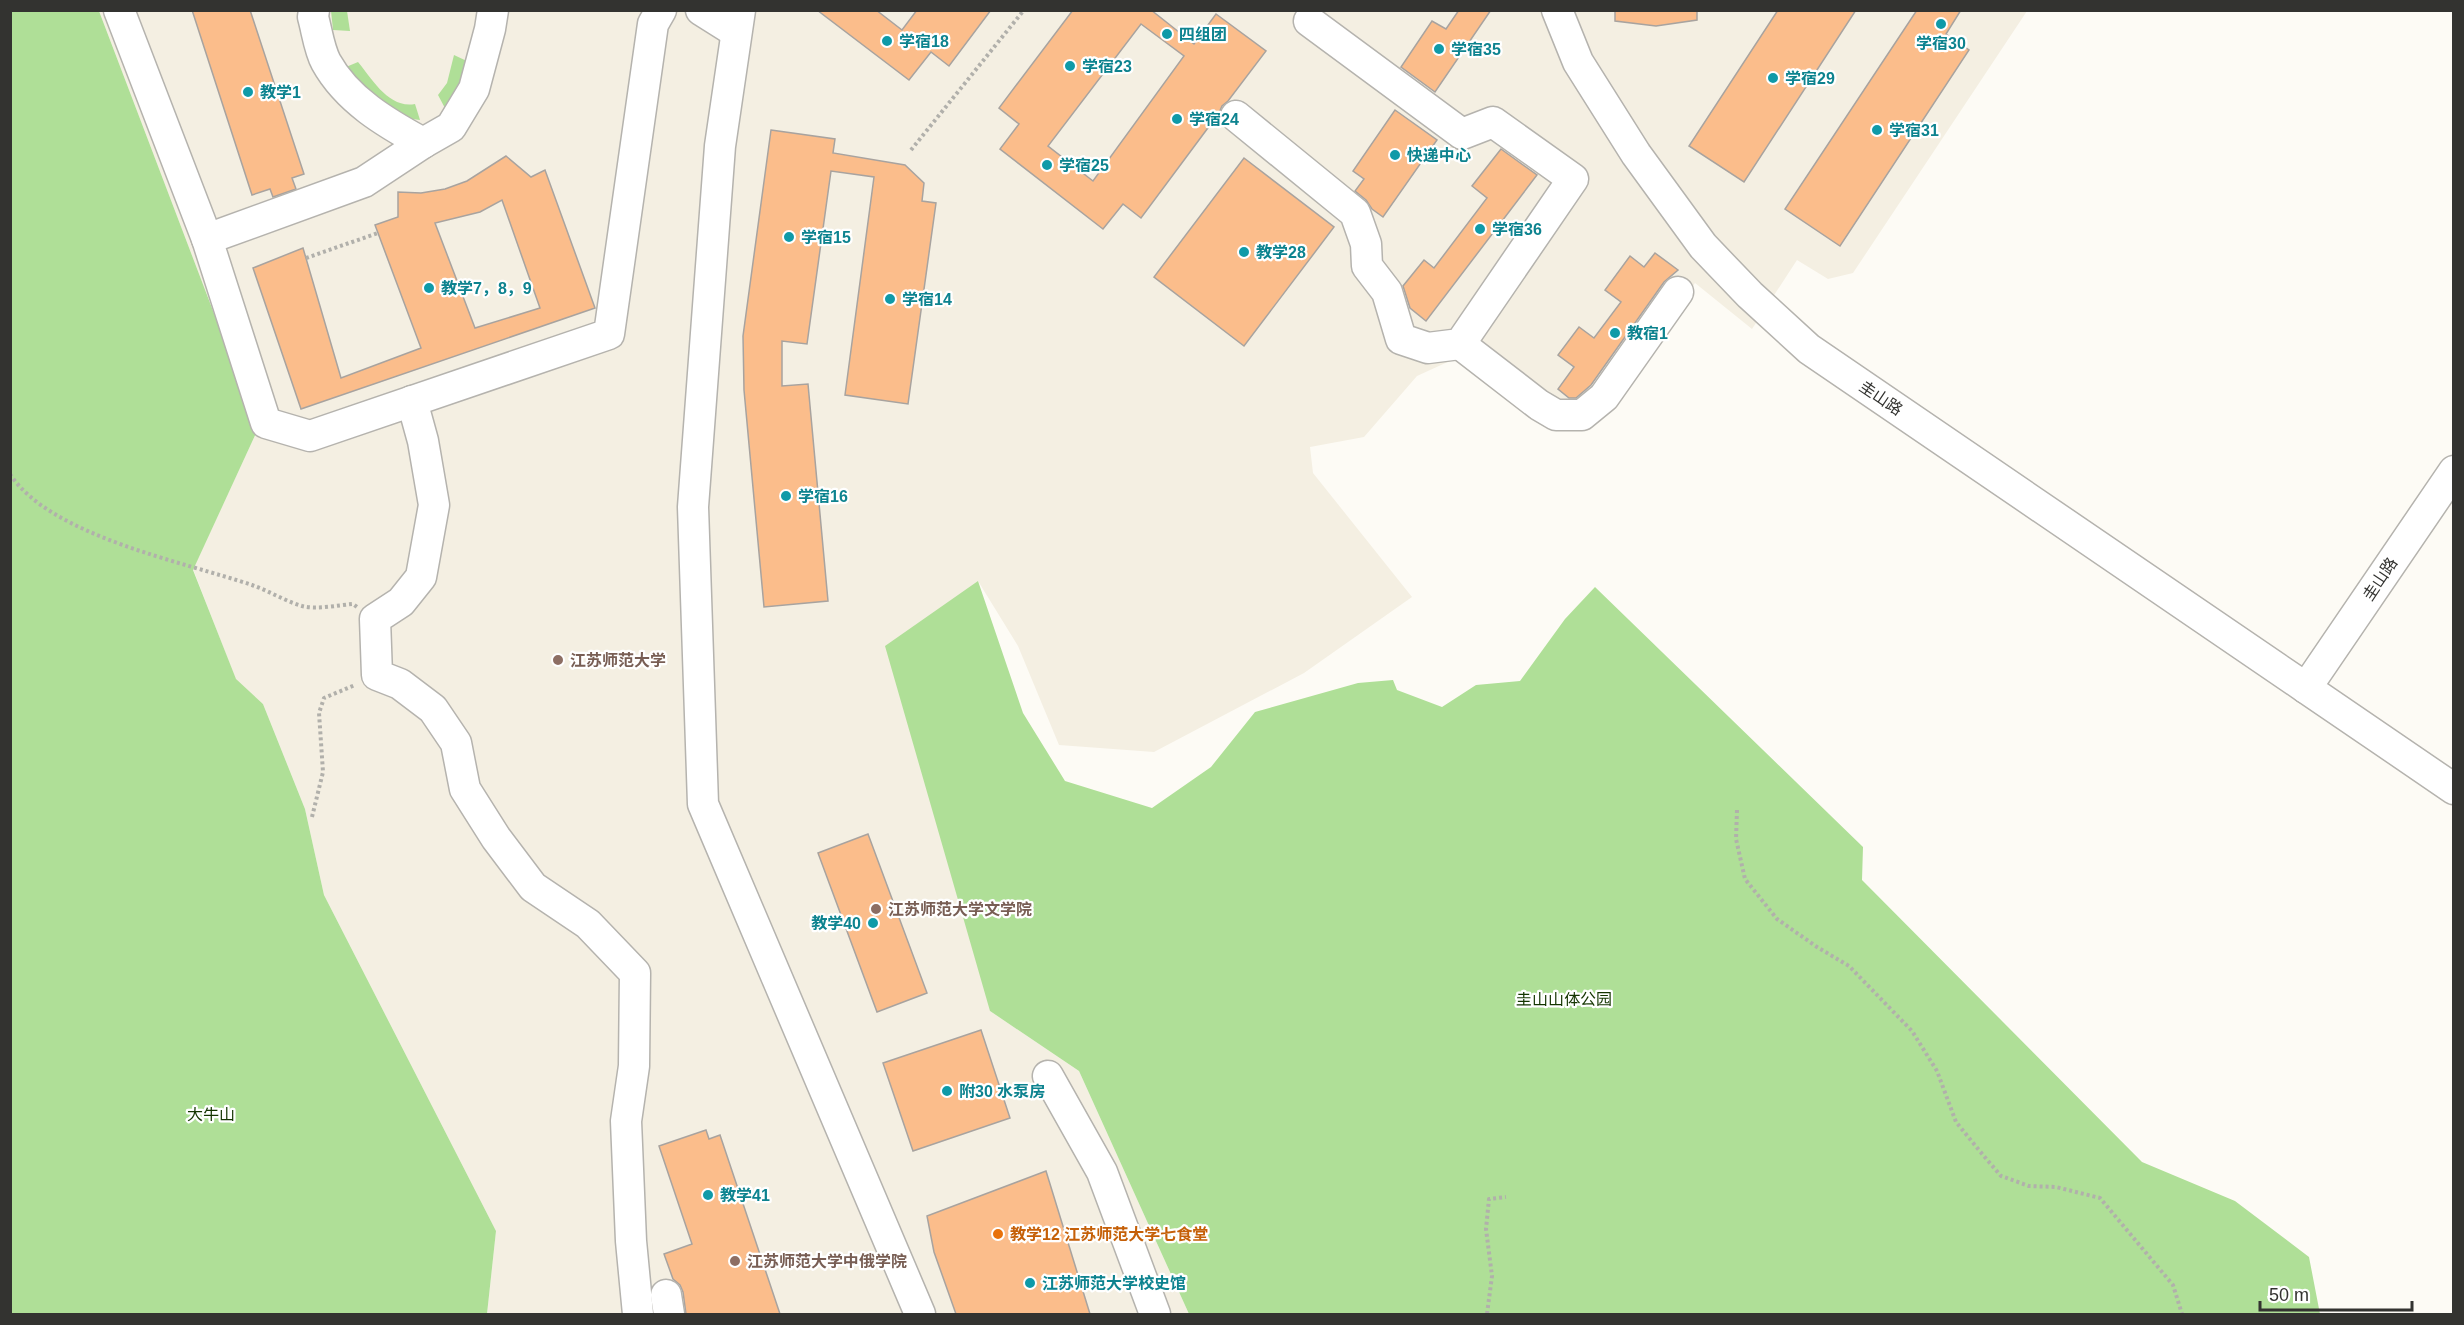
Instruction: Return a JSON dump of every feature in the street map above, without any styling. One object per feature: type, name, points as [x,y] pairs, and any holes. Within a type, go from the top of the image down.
[{"type":"street","points":[[119,10],[207,239],[266,423],[310,436],[609,334],[652,24],[661,10]]},
{"type":"street","points":[[314,10],[313,17],[326,61],[350,94],[387,124],[423,143]]},
{"type":"street","points":[[207,239],[364,182],[423,143],[451,128],[474,89],[493,10]]},
{"type":"street","points":[[701,10],[738,21],[720,146],[693,507],[703,804],[920,1314]]},
{"type":"street","name":"圭山路","points":[[1557,10],[1578,62],[1636,154],[1704,246],[1767,311],[1809,349],[2454,789]]},
{"type":"street","points":[[1309,21],[1462,134],[1493,122],[1573,179],[1460,344]]},
{"type":"street","points":[[1236,116],[1355,213],[1366,244],[1367,266],[1388,292],[1401,339],[1428,348],[1460,344],[1539,405],[1556,415],[1582,415],[1604,397],[1678,292]]},
{"type":"street","points":[[412,400],[423,441],[434,505],[421,577],[401,602],[375,620],[377,675],[399,684],[433,709],[456,743],[465,789],[495,838],[533,887],[588,924],[635,973],[634,1066],[626,1120],[631,1241],[638,1314]]},
{"type":"street","name":"圭山路","points":[[2306,688],[2454,471]]},
{"type":"street","points":[[1048,1076],[1102,1172],[1155,1314]]},
{"type":"path","points":[[911,150],[1024,10]]},
{"type":"path","points":[[306,258],[378,233]]},
{"type":"path","points":[[10,474],[20,488],[62,519],[112,542],[253,585],[304,607],[353,604],[375,620]]},
{"type":"path","points":[[312,817],[323,772],[319,713],[324,698],[377,675]]},
{"type":"path","points":[[1737,810],[1736,839],[1745,879],[1777,920],[1849,966],[1912,1031],[1937,1071],[1956,1122],[2001,1176],[2029,1186],[2056,1187],[2100,1198],[2173,1285],[2182,1314]]},
{"type":"path","points":[[1487,1314],[1492,1276],[1486,1229],[1489,1199],[1506,1197]]},
{"type":"shaded area","name":"江苏师范大学","points":[[99,11],[2027,11],[1853,273],[1828,279],[1797,260],[1752,329],[1695,283],[1628,391],[1596,422],[1473,367],[1452,360],[1417,376],[1364,437],[1310,447],[1313,473],[1412,597],[1304,673],[1154,752],[1059,745],[1018,646],[978,581],[990,1011],[1079,1071],[1189,1314],[487,1314],[496,1231],[324,895],[305,809],[263,704],[236,680],[193,569],[258,429]]},
{"type":"green space","name":"大牛山","points":[[10,11],[99,11],[258,429],[193,570],[236,679],[263,704],[305,809],[324,895],[496,1231],[487,1314],[11,1314]]},
{"type":"green space","points":[[331,11],[347,11],[350,31],[333,30]]},
{"type":"green space","points":[[454,55],[471,63],[446,110],[438,95],[447,83]]},
{"type":"green space","points":[[358,62],[375,84],[389,97],[397,102],[415,104],[420,120],[394,114],[376,104],[346,67]]},
{"type":"green space","name":"圭山山体公园","points":[[978,581],[1023,713],[1065,781],[1152,808],[1211,767],[1255,712],[1358,683],[1393,680],[1397,690],[1442,707],[1476,685],[1520,681],[1565,619],[1595,587],[1863,847],[1862,880],[2142,1162],[2235,1201],[2309,1257],[2320,1314],[1189,1314],[1079,1071],[990,1011],[885,646]]},
{"type":"building","name":"教学1","points":[[192,10],[250,10],[304,174],[292,178],[296,189],[273,197],[270,189],[252,195]]},
{"type":"building","points":[[817,10],[876,10],[902,30],[917,10],[991,10],[949,66],[931,52],[909,80]]},
{"type":"building","points":[[1073,10],[1151,10],[1194,44],[1216,14],[1266,51],[1222,106],[1141,218],[1123,204],[1103,229],[1000,149],[1019,124],[999,108]],"holes":[[[1141,24],[1184,56],[1093,181],[1048,146]]]},
{"type":"building","name":"学宿35","points":[[1459,10],[1491,10],[1435,92],[1401,67],[1432,21],[1446,29]]},
{"type":"building","points":[[1615,10],[1697,10],[1697,20],[1656,26],[1615,21]]},
{"type":"building","name":"学宿29","points":[[1778,10],[1856,10],[1744,182],[1689,146]]},
{"type":"building","name":"学宿31","points":[[1917,10],[1961,10],[1946,34],[1969,50],[1840,246],[1785,209]]},
{"type":"building","name":"快递中心","points":[[1395,110],[1437,140],[1383,217],[1355,191],[1364,179],[1353,171]]},
{"type":"building","points":[[771,130],[835,139],[833,153],[905,165],[924,183],[922,201],[936,203],[908,404],[845,395],[874,177],[831,171],[807,344],[782,341],[782,386],[808,384],[828,601],[764,607],[744,390],[743,336]]},
{"type":"building","name":"学宿36","points":[[1501,149],[1537,175],[1426,321],[1410,308],[1403,286],[1424,260],[1434,268],[1487,198],[1472,186]]},
{"type":"building","name":"教学7，8，9","points":[[506,156],[531,177],[545,170],[595,308],[301,409],[253,268],[303,248],[341,378],[421,348],[375,225],[398,217],[398,192],[421,193],[445,189],[467,181]],"holes":[[[502,200],[540,308],[475,328],[435,223],[480,212]]]},
{"type":"building","name":"教学28","points":[[1244,158],[1334,227],[1244,346],[1154,277]]},
{"type":"building","name":"教宿1","points":[[1655,253],[1678,270],[1664,282],[1591,385],[1576,398],[1569,398],[1558,389],[1574,367],[1558,355],[1579,327],[1594,338],[1621,302],[1605,290],[1630,256],[1644,267]]},
{"type":"building","name":"教学40","points":[[868,834],[927,993],[877,1012],[818,853]]},
{"type":"building","name":"附30 水泵房","points":[[981,1030],[1010,1118],[913,1151],[883,1063]]},
{"type":"building","name":"教学41","points":[[706,1130],[709,1139],[720,1135],[780,1314],[686,1314],[683,1292],[680,1285],[673,1279],[664,1254],[692,1244],[659,1146]]},
{"type":"building","name":"教学12 江苏师范大学七食堂","points":[[1046,1171],[1090,1314],[956,1314],[934,1252],[927,1216]]},
{"type":"place","name":"学宿30","points":[[1941,24]]},
{"type":"place","name":"四组团","points":[[1167,34]]},
{"type":"place","name":"学宿18","points":[[887,41]]},
{"type":"place","name":"学宿35","points":[[1439,49]]},
{"type":"place","name":"学宿23","points":[[1070,66]]},
{"type":"place","name":"学宿29","points":[[1773,78]]},
{"type":"place","name":"教学1","points":[[248,92]]},
{"type":"place","name":"学宿24","points":[[1177,119]]},
{"type":"place","name":"学宿31","points":[[1877,130]]},
{"type":"place","name":"快递中心","points":[[1395,155]]},
{"type":"place","name":"学宿25","points":[[1047,165]]},
{"type":"place","name":"学宿36","points":[[1480,229]]},
{"type":"place","name":"学宿15","points":[[789,237]]},
{"type":"place","name":"教学28","points":[[1244,252]]},
{"type":"place","name":"教学7，8，9","points":[[429,288]]},
{"type":"place","name":"学宿14","points":[[890,299]]},
{"type":"place","name":"教宿1","points":[[1615,333]]},
{"type":"place","name":"学宿16","points":[[786,496]]},
{"type":"place","name":"江苏师范大学","points":[[558,660]]},
{"type":"place","name":"江苏师范大学文学院","points":[[876,909]]},
{"type":"place","name":"教学40","points":[[873,923]]},
{"type":"place","name":"附30 水泵房","points":[[947,1091]]},
{"type":"place","name":"教学41","points":[[708,1195]]},
{"type":"place","name":"教学12 江苏师范大学七食堂","points":[[998,1234]]},
{"type":"place","name":"江苏师范大学中俄学院","points":[[735,1261]]},
{"type":"place","name":"江苏师范大学校史馆","points":[[1030,1283]]}]
